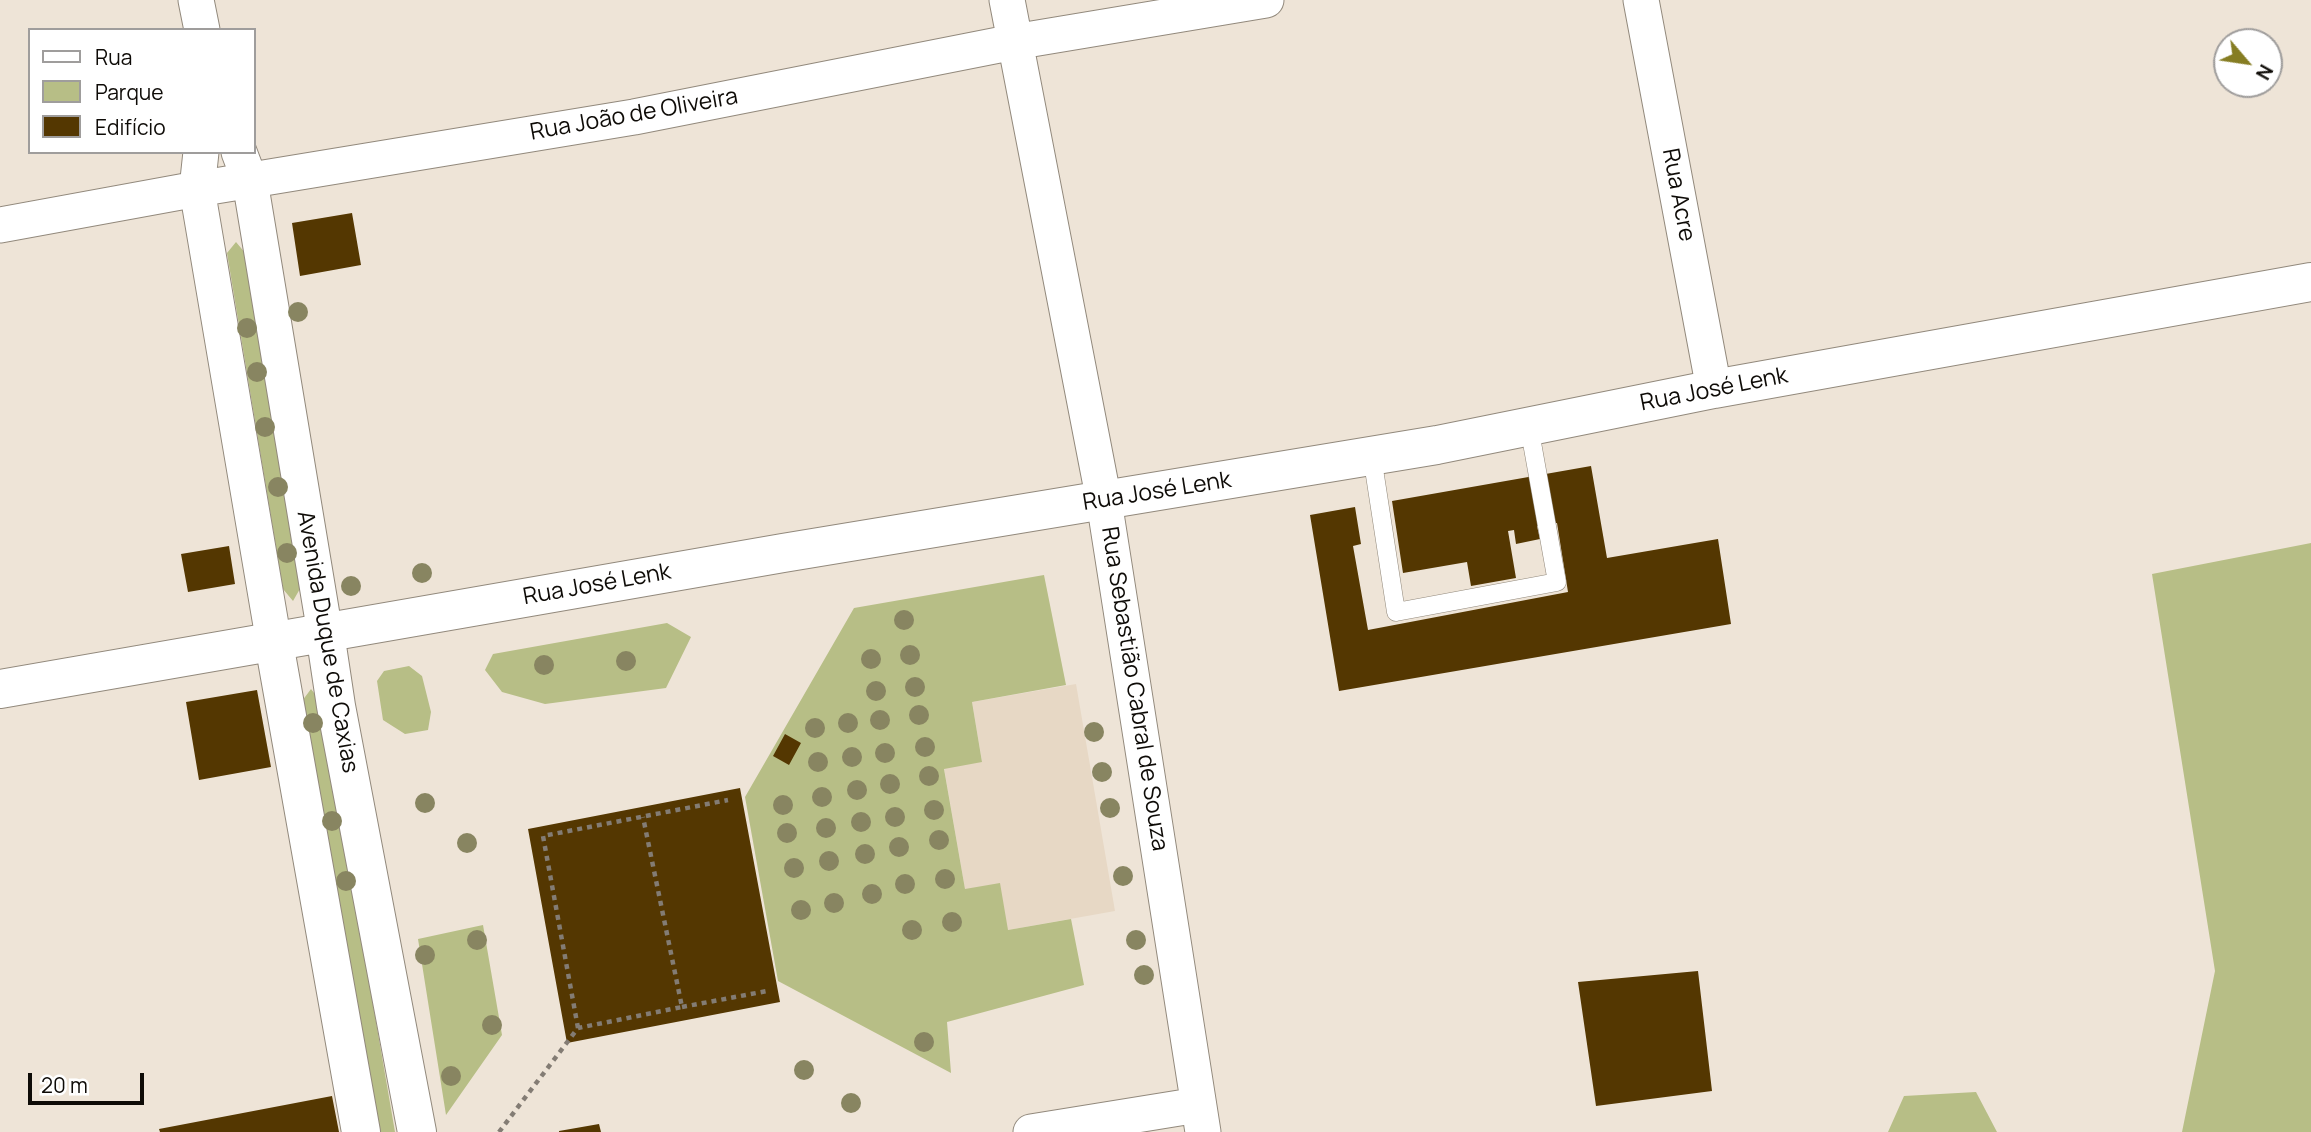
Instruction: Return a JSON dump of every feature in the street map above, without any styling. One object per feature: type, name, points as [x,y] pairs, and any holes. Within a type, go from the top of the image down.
[{"type":"street","points":[[196,0],[202,28]]},
{"type":"street","name":"Rua Sebastião Cabral de Souza","points":[[1007,0],[1104,501],[1201,1118]]},
{"type":"street","name":"Rua João de Oliveira","points":[[0,225],[197,189],[244,167],[634,117],[1014,42],[1266,0]]},
{"type":"street","name":"Rua Acre","points":[[1642,0],[1714,389]]},
{"type":"street","points":[[201,154],[197,189],[361,1132]]},
{"type":"street","name":"Avenida Duque de Caxias","points":[[244,167],[336,706],[417,1132]]},
{"type":"street","name":"Rua José Lenk","points":[[0,689],[783,553],[1373,456],[1714,389],[2311,282]]},
{"type":"street","points":[[1031,1132],[1201,1118]]},
{"type":"lane","points":[[1373,456],[1396,612],[1557,582],[1529,426]]},
{"type":"path","points":[[578,1028],[543,836],[728,800]]},
{"type":"path","points":[[643,817],[682,1007]]},
{"type":"path","points":[[499,1132],[578,1028],[767,991]]},
{"type":"shaded area","points":[[1076,684],[1115,911],[1008,930],[965,889],[944,768],[982,761],[972,702]]},
{"type":"green space","points":[[236,242],[246,254],[301,587],[293,601],[283,589],[227,253]]},
{"type":"green space","points":[[2311,543],[2311,1132],[2182,1132],[2215,971],[2152,574]]},
{"type":"green space","points":[[1044,575],[1066,685],[972,702],[982,762],[944,769],[965,889],[1000,883],[1008,930],[1071,919],[1084,985],[947,1022],[951,1073],[778,981],[745,797],[854,608]]},
{"type":"green space","points":[[667,623],[691,637],[666,688],[545,704],[502,692],[485,670],[493,654]]},
{"type":"green space","points":[[409,666],[422,676],[431,712],[428,730],[405,734],[383,720],[377,681],[384,671]]},
{"type":"green space","points":[[311,689],[321,702],[395,1132],[377,1132],[302,701]]},
{"type":"green space","points":[[483,925],[502,1035],[446,1115],[418,939]]},
{"type":"green space","points":[[1976,1092],[1997,1132],[1888,1132],[1904,1096]]},
{"type":"building","points":[[352,213],[361,265],[300,276],[292,223]]},
{"type":"building","points":[[1591,466],[1607,558],[1718,539],[1731,624],[1339,691],[1310,515],[1355,507],[1361,544],[1353,546],[1368,630],[1568,592],[1557,523],[1537,526],[1540,539],[1516,544],[1514,530],[1508,531],[1516,578],[1471,586],[1467,562],[1403,573],[1392,501]]},
{"type":"building","points":[[229,546],[235,584],[188,592],[181,554]]},
{"type":"building","points":[[257,690],[271,767],[199,780],[186,702]]},
{"type":"building","points":[[785,734],[801,743],[789,765],[773,756]]},
{"type":"building","points":[[740,788],[780,1002],[567,1043],[528,829]]},
{"type":"building","points":[[1698,971],[1712,1091],[1596,1106],[1578,982]]},
{"type":"building","points":[[332,1096],[339,1132],[160,1132],[159,1129]]},
{"type":"building","points":[[599,1124],[601,1132],[559,1132],[559,1131]]}]
